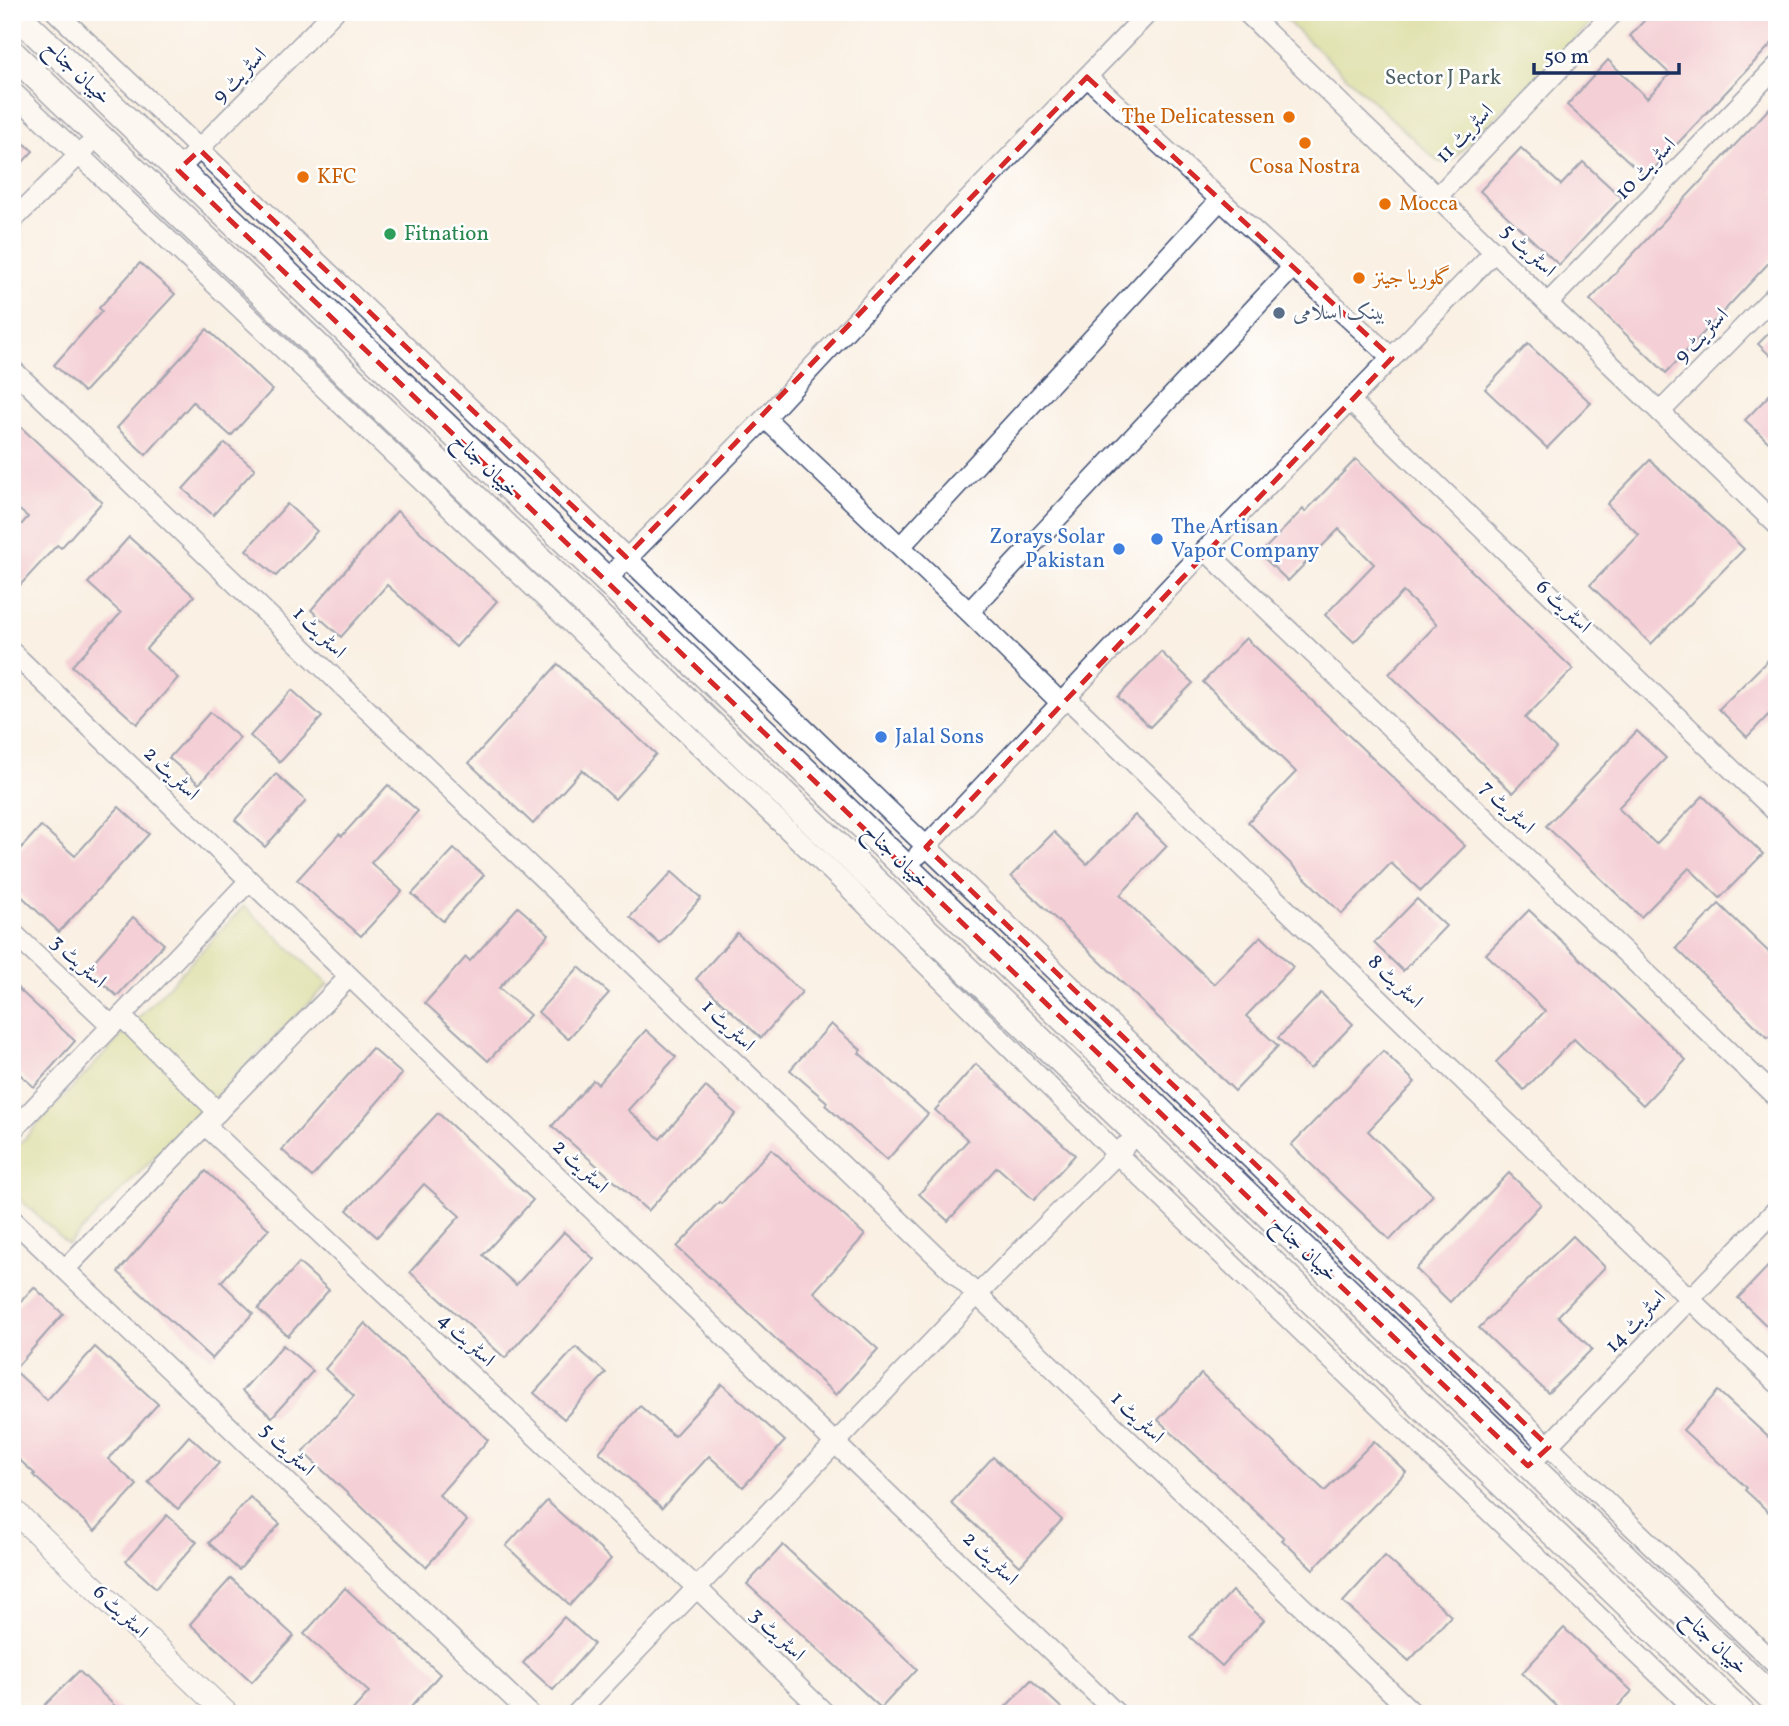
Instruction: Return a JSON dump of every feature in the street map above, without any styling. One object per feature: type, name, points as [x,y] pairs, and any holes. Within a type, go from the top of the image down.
[{"type":"main road","name":"خیبان جناح","points":[[14,12],[604,581],[1777,1703]]},
{"type":"main road","name":"خیبان جناح","points":[[12,53],[89,146],[1138,1134],[1742,1714]]},
{"type":"street","points":[[56,12],[1777,1666]]},
{"type":"street","name":"اسٹریٹ 9","points":[[178,170],[334,12]]},
{"type":"street","points":[[604,581],[765,418],[916,255],[1149,12]]},
{"type":"street","name":"اسٹریٹ 5","points":[[1246,12],[1777,525]]},
{"type":"street","name":"اسٹریٹ 11","points":[[1437,197],[1614,12]]},
{"type":"street","name":"اسٹریٹ 10","points":[[1548,303],[1777,66]]},
{"type":"street","points":[[1087,77],[1392,358]]},
{"type":"street","points":[[12,91],[89,146],[847,886],[1117,1154],[1700,1714]]},
{"type":"street","points":[[12,221],[89,146]]},
{"type":"street","points":[[901,546],[1220,200]]},
{"type":"street","points":[[906,867],[1205,550],[1495,251]]},
{"type":"street","points":[[969,612],[1294,266]]},
{"type":"street","name":"اسٹریٹ 9","points":[[1660,412],[1777,293]]},
{"type":"street","name":"اسٹریٹ 1","points":[[12,369],[1414,1714]]},
{"type":"street","name":"اسٹریٹ 6","points":[[1350,401],[1777,813]]},
{"type":"street","name":"اسٹریٹ 8","points":[[765,418],[1690,1299]]},
{"type":"street","name":"اسٹریٹ 7","points":[[1205,550],[1777,1098]]},
{"type":"street","name":"اسٹریٹ 2","points":[[12,653],[1117,1714]]},
{"type":"street","points":[[12,1132],[248,881]]},
{"type":"street","name":"اسٹریٹ 3","points":[[12,932],[116,1021],[212,1118]]},
{"type":"street","points":[[65,1269],[349,977]]},
{"type":"street","name":"اسٹریٹ 4","points":[[212,1118],[696,1588]]},
{"type":"street","points":[[576,1714],[976,1296],[1138,1134]]},
{"type":"street","name":"اسٹریٹ 14","points":[[1528,1466],[1777,1209]]},
{"type":"street","name":"اسٹریٹ 5","points":[[12,1219],[530,1714]]},
{"type":"street","points":[[1690,1299],[1777,1383]]},
{"type":"street","name":"اسٹریٹ 6","points":[[12,1509],[227,1714]]},
{"type":"street","name":"اسٹریٹ 3","points":[[696,1588],[826,1714]]},
{"type":"highlighted area","points":[[1087,77],[1294,266],[1392,358],[926,847],[1549,1447],[1528,1466],[178,170],[200,150],[626,557]]},
{"type":"green space","name":"Sector J Park","points":[[1277,12],[1602,12],[1453,159],[1444,163],[1437,161]]},
{"type":"green space","points":[[244,906],[328,984],[68,1244],[12,1192],[12,1152]]},
{"type":"building","points":[[1652,12],[1777,12],[1777,38],[1646,177],[1567,105],[1608,60],[1647,98],[1670,74],[1630,36]]},
{"type":"building","points":[[1777,100],[1777,254],[1666,373],[1590,300]]},
{"type":"building","points":[[12,133],[33,151],[12,174]]},
{"type":"building","points":[[1521,148],[1561,185],[1583,162],[1622,198],[1559,265],[1480,191]]},
{"type":"building","points":[[140,263],[175,294],[84,392],[54,365],[102,311],[99,308]]},
{"type":"building","points":[[1777,325],[1777,362],[1758,344]]},
{"type":"building","points":[[207,329],[272,390],[231,436],[193,402],[146,455],[117,428]]},
{"type":"building","points":[[1528,344],[1591,403],[1547,448],[1485,389]]},
{"type":"building","points":[[1777,387],[1777,450],[1745,420]]},
{"type":"building","points":[[12,419],[102,502],[61,548],[57,545],[12,594],[12,535],[28,517],[12,504]]},
{"type":"building","points":[[225,443],[255,469],[213,515],[183,489]]},
{"type":"building","points":[[1356,459],[1573,669],[1525,718],[1556,748],[1513,793],[1389,674],[1437,624],[1403,592],[1354,642],[1325,615],[1374,564],[1339,529],[1288,581],[1260,554]]},
{"type":"building","points":[[1650,460],[1744,549],[1651,644],[1590,585],[1639,535],[1607,504]]},
{"type":"building","points":[[287,504],[317,531],[276,576],[246,550]]},
{"type":"building","points":[[397,511],[497,601],[456,647],[387,585],[341,637],[311,610]]},
{"type":"building","points":[[129,537],[194,596],[146,649],[178,678],[137,724],[72,666],[121,613],[88,583]]},
{"type":"building","points":[[1246,638],[1465,846],[1421,891],[1391,863],[1342,914],[1248,822],[1296,772],[1203,682]]},
{"type":"building","points":[[1777,651],[1777,706],[1747,737],[1719,709]]},
{"type":"building","points":[[1161,652],[1193,683],[1150,727],[1118,697]]},
{"type":"building","points":[[558,664],[656,754],[615,799],[582,770],[533,824],[469,763]]},
{"type":"building","points":[[292,690],[322,717],[280,762],[250,736]]},
{"type":"building","points":[[210,712],[240,738],[199,784],[169,758]]},
{"type":"building","points":[[1637,731],[1666,758],[1618,808],[1656,844],[1703,796],[1763,854],[1720,898],[1689,868],[1641,917],[1546,826]]},
{"type":"building","points":[[276,774],[306,801],[265,847],[235,820]]},
{"type":"building","points":[[388,785],[418,811],[371,863],[402,891],[361,936],[297,880]]},
{"type":"building","points":[[119,807],[149,834],[59,932],[12,887],[12,858],[41,826],[75,856]]},
{"type":"building","points":[[1135,815],[1167,846],[1120,895],[1134,909],[1214,984],[1261,936],[1293,967],[1246,1016],[1278,1046],[1235,1091],[1011,876],[1054,832],[1087,864]]},
{"type":"building","points":[[454,849],[484,875],[443,921],[412,894]]},
{"type":"building","points":[[672,872],[701,898],[660,944],[630,917]]},
{"type":"building","points":[[1417,899],[1446,926],[1403,971],[1374,943]]},
{"type":"building","points":[[1719,904],[1777,960],[1777,1029],[1768,1038],[1676,948]]},
{"type":"building","points":[[518,907],[549,934],[499,988],[530,1015],[488,1061],[425,1003],[466,957],[470,961]]},
{"type":"building","points":[[1529,910],[1686,1060],[1643,1105],[1574,1039],[1524,1090],[1496,1062],[1545,1011],[1486,954]]},
{"type":"building","points":[[133,917],[164,944],[117,996],[87,969]]},
{"type":"building","points":[[737,933],[802,992],[761,1038],[696,979]]},
{"type":"building","points":[[579,967],[609,993],[568,1039],[538,1012]]},
{"type":"building","points":[[12,983],[75,1041],[34,1087],[12,1067]]},
{"type":"building","points":[[1321,993],[1353,1024],[1310,1069],[1278,1038]]},
{"type":"building","points":[[831,1024],[861,1050],[859,1053],[928,1114],[887,1160],[790,1070]]},
{"type":"building","points":[[646,1030],[676,1057],[628,1110],[660,1139],[706,1087],[736,1114],[648,1211],[552,1126],[593,1080],[598,1084]]},
{"type":"building","points":[[372,1048],[402,1074],[312,1177],[282,1150]]},
{"type":"building","points":[[1383,1051],[1415,1082],[1368,1131],[1433,1195],[1390,1240],[1291,1145]]},
{"type":"building","points":[[976,1064],[1075,1155],[1034,1200],[997,1167],[948,1221],[919,1194],[968,1140],[935,1110]]},
{"type":"building","points":[[438,1113],[533,1200],[483,1255],[516,1285],[564,1232],[594,1259],[505,1358],[410,1272],[460,1216],[424,1184],[377,1237],[347,1210]]},
{"type":"building","points":[[771,1149],[865,1235],[814,1292],[878,1349],[836,1395],[677,1247]]},
{"type":"building","points":[[206,1171],[269,1229],[221,1282],[253,1313],[212,1359],[118,1272]]},
{"type":"building","points":[[1509,1173],[1541,1204],[1450,1302],[1416,1269]]},
{"type":"building","points":[[1573,1236],[1605,1267],[1558,1316],[1592,1349],[1548,1393],[1479,1328]]},
{"type":"building","points":[[1777,1257],[1777,1320],[1769,1328],[1738,1298]]},
{"type":"building","points":[[299,1263],[329,1290],[288,1336],[258,1309]]},
{"type":"building","points":[[34,1287],[63,1314],[14,1370],[47,1400],[95,1347],[158,1404],[108,1459],[137,1485],[95,1531],[12,1453],[12,1311]]},
{"type":"building","points":[[365,1323],[488,1440],[439,1495],[467,1521],[426,1567],[303,1452],[354,1396],[325,1369]]},
{"type":"building","points":[[283,1345],[313,1371],[272,1417],[242,1391]]},
{"type":"building","points":[[576,1347],[606,1373],[564,1419],[534,1393]]},
{"type":"building","points":[[1201,1374],[1325,1491],[1374,1441],[1406,1472],[1313,1569],[1282,1540],[1284,1538],[1158,1420]]},
{"type":"building","points":[[722,1384],[785,1441],[743,1487],[709,1456],[662,1508],[599,1452],[640,1406],[674,1436]]},
{"type":"building","points":[[1718,1391],[1777,1445],[1777,1520],[1745,1490],[1747,1488],[1683,1430]]},
{"type":"building","points":[[189,1436],[219,1463],[178,1509],[148,1482]]},
{"type":"building","points":[[993,1457],[1062,1520],[1020,1566],[951,1503]]},
{"type":"building","points":[[250,1497],[280,1524],[239,1570],[209,1543]]},
{"type":"building","points":[[547,1501],[611,1559],[570,1605],[506,1546]]},
{"type":"building","points":[[167,1515],[197,1542],[156,1588],[126,1561]]},
{"type":"building","points":[[783,1545],[917,1669],[881,1708],[747,1584]]},
{"type":"building","points":[[1385,1556],[1451,1616],[1409,1661],[1343,1602]]},
{"type":"building","points":[[231,1578],[294,1636],[252,1682],[190,1624]]},
{"type":"building","points":[[345,1588],[440,1674],[405,1714],[349,1714],[369,1692],[304,1634]]},
{"type":"building","points":[[1232,1591],[1264,1620],[1222,1666],[1190,1637]]},
{"type":"building","points":[[564,1617],[594,1644],[553,1690],[523,1663]]},
{"type":"building","points":[[1564,1628],[1632,1691],[1611,1714],[1565,1714],[1522,1673]]},
{"type":"building","points":[[79,1671],[123,1714],[36,1714]]},
{"type":"building","points":[[1031,1680],[1068,1714],[999,1714]]},
{"type":"place","name":"The Delicatessen","points":[[1289,117]]},
{"type":"place","name":"Cosa Nostra","points":[[1305,143]]},
{"type":"place","name":"KFC","points":[[303,177]]},
{"type":"place","name":"Mocca","points":[[1385,204]]},
{"type":"place","name":"Fitnation","points":[[390,234]]},
{"type":"place","name":"گلوریا جینز","points":[[1359,278]]},
{"type":"place","name":"بینک اسلامی","points":[[1279,313]]},
{"type":"place","name":"The Artisan Vapor Company","points":[[1157,539]]},
{"type":"place","name":"Zorays Solar Pakistan","points":[[1119,549]]},
{"type":"place","name":"Jalal Sons","points":[[881,737]]}]
